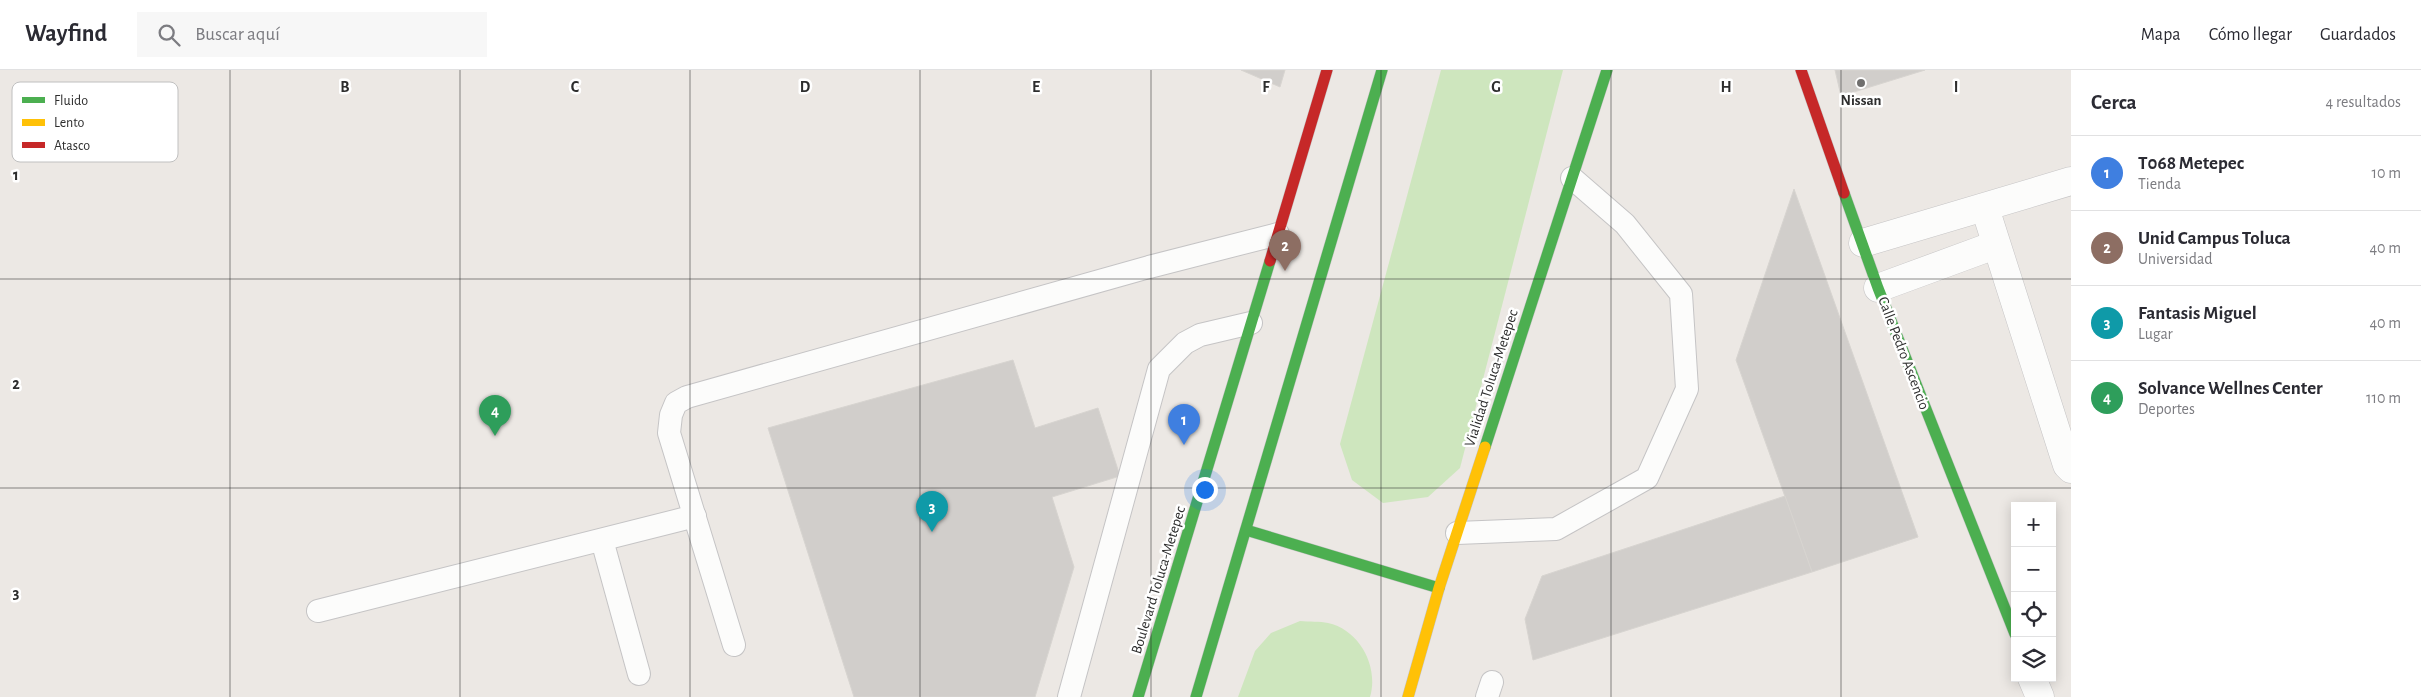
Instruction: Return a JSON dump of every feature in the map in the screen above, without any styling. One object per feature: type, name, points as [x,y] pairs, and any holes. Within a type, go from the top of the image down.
[{"type":"main road","name":"Boulevard Toluca-Metepec","points":[[1138,697],[1327,70]]},
{"type":"main road","points":[[1196,697],[1382,70]]},
{"type":"main road","name":"Vialidad Toluca-Metepec","points":[[1408,697],[1439,588],[1607,70]]},
{"type":"main road","name":"Calle Pedro Ascencio","points":[[1801,70],[1878,288],[2011,624]]},
{"type":"main road","points":[[1246,530],[1439,588]]},
{"type":"street","points":[[1863,243],[1935,220],[1985,208],[2071,180]]},
{"type":"street","points":[[1985,208],[1995,245],[2067,465],[2071,469]]},
{"type":"street","points":[[1878,288],[1995,245]]},
{"type":"street","points":[[2034,682],[2040,697]]},
{"type":"lane","points":[[1457,533],[1556,529],[1647,478],[1687,389],[1682,294],[1625,224],[1572,178]]},
{"type":"lane","points":[[734,645],[669,433],[671,415],[676,403],[687,397],[1149,267],[1278,234]]},
{"type":"lane","points":[[1069,697],[1159,369],[1185,342],[1200,335],[1251,323]]},
{"type":"lane","points":[[318,611],[695,516]]},
{"type":"lane","points":[[602,540],[639,674]]},
{"type":"green space","points":[[1441,70],[1563,70],[1460,468],[1428,497],[1383,503],[1352,480],[1340,444]]},
{"type":"green space","points":[[1300,621],[1325,622],[1339,627],[1358,642],[1369,662],[1372,674],[1370,697],[1238,697],[1255,651],[1271,633]]},
{"type":"building","points":[[1241,70],[1285,70],[1280,87]]},
{"type":"building","name":"Nissan","points":[[1835,70],[1925,70],[1841,96]]},
{"type":"building","points":[[1794,189],[1918,537],[1812,572],[1736,360]]},
{"type":"building","points":[[1013,360],[1035,428],[1098,408],[1120,476],[1052,497],[1074,567],[1035,697],[854,697],[768,428]]},
{"type":"building","points":[[1785,496],[1812,572],[1533,660],[1525,619],[1542,576]]},
{"type":"traffic: fast","points":[[1196,697],[1382,70]]},
{"type":"traffic: fast","points":[[1485,447],[1607,70]]},
{"type":"traffic: fast","points":[[1844,193],[1878,288],[2011,624]]},
{"type":"traffic: fast","points":[[1138,697],[1270,261]]},
{"type":"traffic: fast","points":[[1246,530],[1439,588]]},
{"type":"traffic: slow","points":[[1408,697],[1439,588],[1485,447]]},
{"type":"traffic: jam","points":[[1270,261],[1327,70]]},
{"type":"traffic: jam","points":[[1801,70],[1844,193]]},
{"type":"place","name":"Nissan","points":[[1861,83]]},
{"type":"place","name":"Unid Campus Toluca","points":[[1285,271]]},
{"type":"place","name":"Solvance Wellnes Center","points":[[495,436]]},
{"type":"place","name":"T068 Metepec","points":[[1184,445]]},
{"type":"place","name":"Fantasis Miguel","points":[[932,532]]}]
